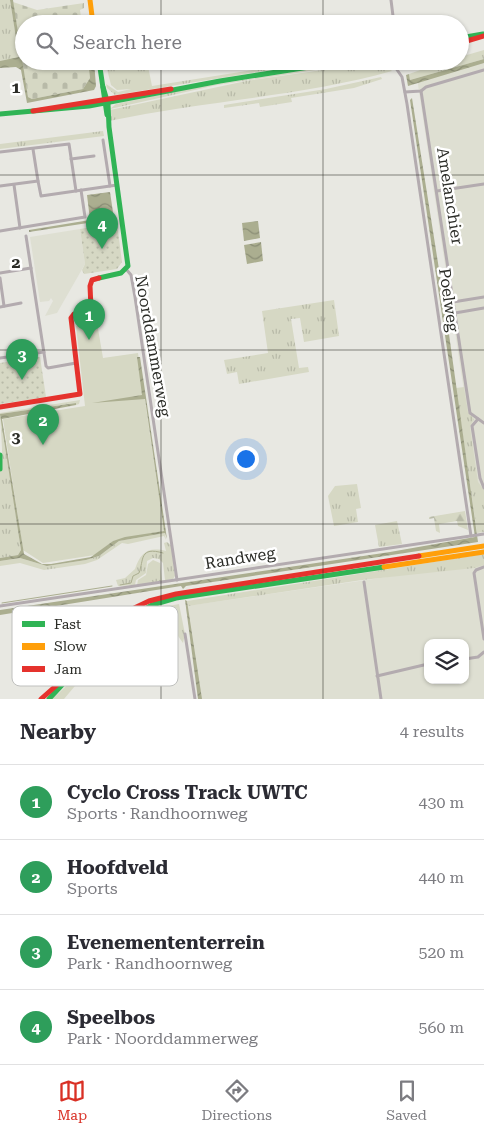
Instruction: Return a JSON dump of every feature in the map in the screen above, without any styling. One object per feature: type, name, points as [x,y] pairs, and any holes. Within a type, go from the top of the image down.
[{"type":"main road","points":[[90,0],[92,15]]},
{"type":"main road","points":[[469,37],[484,35]]},
{"type":"main road","points":[[469,40],[484,35]]},
{"type":"main road","name":"Noorddammerweg","points":[[100,70],[128,262],[126,269]]},
{"type":"main road","points":[[0,114],[106,102],[153,91],[177,89],[292,70]]},
{"type":"main road","points":[[0,407],[79,395],[81,390],[72,316],[91,308],[90,284],[93,280],[117,275],[126,269]]},
{"type":"main road","points":[[0,456],[0,469]]},
{"type":"main road","points":[[136,606],[143,602],[182,593],[484,546]]},
{"type":"main road","points":[[148,606],[176,598],[484,552]]},
{"type":"main road","points":[[41,699],[57,686]]},
{"type":"main road","points":[[49,699],[62,686]]},
{"type":"street","points":[[391,0],[393,15]]},
{"type":"street","name":"Poelweg","points":[[398,70],[402,77],[405,92],[472,536]]},
{"type":"street","points":[[405,92],[422,91],[426,87],[484,70]]},
{"type":"street","name":"Amelanchier","points":[[422,91],[470,413],[478,419]]},
{"type":"street","points":[[104,140],[110,186]]},
{"type":"street","points":[[0,152],[69,144],[85,217],[0,231]]},
{"type":"street","points":[[33,149],[41,196],[117,185]]},
{"type":"street","points":[[72,159],[94,156]]},
{"type":"street","points":[[0,186],[38,181]]},
{"type":"street","points":[[14,184],[20,228]]},
{"type":"street","points":[[436,191],[484,184]]},
{"type":"street","points":[[26,236],[47,367],[77,363]]},
{"type":"street","points":[[0,273],[31,268]]},
{"type":"street","name":"Noorddammerweg","points":[[126,269],[131,275],[135,296],[177,580]]},
{"type":"street","points":[[0,278],[2,306],[21,303]]},
{"type":"street","points":[[453,302],[484,297]]},
{"type":"street","points":[[455,313],[484,308]]},
{"type":"street","points":[[0,358],[44,352]]},
{"type":"street","points":[[484,423],[478,419],[472,428],[480,478],[484,488]]},
{"type":"street","name":"Randweg","points":[[0,606],[482,534]]},
{"type":"street","points":[[484,567],[476,570],[474,573],[484,640]]},
{"type":"street","points":[[364,582],[381,699]]},
{"type":"street","points":[[185,634],[195,699]]},
{"type":"street","points":[[469,658],[478,657],[484,653]]},
{"type":"street","points":[[377,676],[424,665]]},
{"type":"shaded area","points":[[484,61],[484,525],[417,78],[449,70],[469,70],[469,65]]},
{"type":"shaded area","points":[[80,229],[85,264],[57,313],[45,316],[53,301],[51,298],[49,301],[40,302],[30,237]]},
{"type":"shaded area","points":[[484,563],[484,699],[200,699],[186,606]]},
{"type":"green space","points":[[0,0],[10,0],[15,31],[15,59],[0,61]]},
{"type":"green space","points":[[13,2],[37,10],[84,3],[84,8],[80,10],[81,15],[15,15]]},
{"type":"green space","points":[[484,50],[484,59],[469,63],[469,54]]},
{"type":"green space","points":[[24,70],[89,70],[90,78],[83,89],[32,99],[28,97]]},
{"type":"green space","points":[[107,70],[149,70],[152,86],[252,70],[269,70],[115,95],[107,88],[106,84],[118,92],[131,89],[117,90],[111,85]]},
{"type":"green space","points":[[316,70],[217,85],[110,109],[116,104],[187,89]]},
{"type":"green space","points":[[322,70],[392,71],[324,87],[180,108],[109,121],[110,110],[246,81]]},
{"type":"green space","points":[[420,70],[445,70],[410,80],[409,74]]},
{"type":"green space","points":[[381,77],[382,79],[354,88],[291,98],[292,102],[260,107],[259,103],[224,108],[224,105],[326,89]]},
{"type":"green space","points":[[103,131],[104,136],[0,149],[0,144]]},
{"type":"green space","points":[[117,223],[122,262],[117,269],[84,274],[82,270],[85,264],[80,229]]},
{"type":"green space","points":[[334,300],[339,336],[304,342],[300,318],[291,319],[299,368],[308,367],[309,372],[239,384],[237,372],[227,374],[224,360],[268,353],[262,311]]},
{"type":"green space","points":[[97,323],[103,358],[138,353],[164,531],[113,541],[95,555],[43,563],[23,550],[3,419],[85,406],[76,326]]},
{"type":"green space","points":[[40,357],[46,397],[0,404],[0,363]]},
{"type":"green space","points":[[464,387],[468,412],[474,419],[470,427],[478,482],[484,490],[484,532],[477,533],[456,388]]},
{"type":"green space","points":[[80,400],[79,404],[76,405],[76,403],[1,414],[21,550],[18,555],[0,558],[0,471],[2,453],[0,413]]},
{"type":"green space","points":[[357,484],[361,508],[356,509],[358,522],[334,526],[328,496],[335,486]]},
{"type":"green space","points":[[465,511],[468,530],[458,526],[457,521],[439,524],[440,533],[436,531],[434,518],[429,519],[429,517]]},
{"type":"green space","points":[[397,521],[402,544],[379,547],[375,525]]},
{"type":"green space","points":[[165,533],[166,540],[164,536],[128,544],[122,543],[97,560],[85,564],[44,570],[20,563],[0,566],[0,561],[20,558],[47,566],[86,560],[99,556],[119,541]]},
{"type":"green space","points":[[167,542],[171,545],[175,576],[173,579],[137,585],[138,580],[146,575],[148,564],[153,560],[160,563],[162,580],[165,580],[163,563],[159,559],[153,558],[147,561],[146,573],[136,580],[135,585],[118,586],[116,580],[125,578],[135,569],[139,559],[145,552],[154,550],[166,551],[164,543]]},
{"type":"green space","points":[[484,554],[484,565],[474,568],[362,580],[188,606],[187,601]]},
{"type":"green space","points":[[179,604],[185,634],[183,643],[178,636],[178,606],[168,606]]},
{"type":"green space","points":[[66,686],[75,686],[64,699],[52,699]]},
{"type":"water","points":[[10,0],[13,0],[15,32]]},
{"type":"water","points":[[15,58],[15,67],[0,68],[0,61]]},
{"type":"water","points":[[484,59],[484,63],[469,68],[469,63]]},
{"type":"water","points":[[21,70],[24,70],[28,97],[32,99],[83,89],[90,78],[89,70],[95,70],[96,86],[94,90],[27,103]]},
{"type":"water","points":[[445,70],[461,70],[408,86],[406,75],[409,74],[410,80]]},
{"type":"water","points":[[412,98],[447,320],[478,542],[186,586],[183,589],[181,586],[56,606],[27,606],[390,552],[475,537],[410,100]]},
{"type":"water","points":[[110,192],[114,219],[29,232],[29,230],[90,220],[87,195]]},
{"type":"water","points":[[258,221],[260,238],[244,241],[242,223]]},
{"type":"water","points":[[261,242],[263,261],[247,264],[244,245]]},
{"type":"water","points":[[137,357],[140,357],[167,539],[165,533],[119,541],[99,556],[47,566],[20,558],[0,561],[0,558],[18,555],[21,550],[0,414],[76,403],[76,405],[2,419],[24,554],[42,564],[51,564],[91,557],[113,541],[125,537],[164,531],[145,399],[92,403],[142,395]]},
{"type":"water","points":[[185,600],[187,601],[202,699],[198,699]]},
{"type":"water","points":[[12,608],[12,613],[0,615],[0,610]]},
{"type":"waterway","points":[[120,585],[131,583],[133,576],[139,573],[142,559],[146,553],[150,551],[163,553]]},
{"type":"waterway","points":[[2,603],[112,586]]},
{"type":"traffic: fast","points":[[469,36],[483,34]]},
{"type":"traffic: fast","points":[[100,70],[107,115]]},
{"type":"traffic: fast","points":[[0,114],[89,106],[290,70]]},
{"type":"traffic: fast","points":[[99,278],[121,273],[128,266],[109,127],[108,104],[103,87]]},
{"type":"traffic: fast","points":[[0,455],[0,469]]},
{"type":"traffic: fast","points":[[150,606],[176,598],[384,567]]},
{"type":"traffic: fast","points":[[49,699],[61,686]]},
{"type":"traffic: slow","points":[[90,0],[92,15]]},
{"type":"traffic: slow","points":[[419,556],[484,546]]},
{"type":"traffic: slow","points":[[384,567],[484,552]]},
{"type":"traffic: jam","points":[[469,40],[484,36]]},
{"type":"traffic: jam","points":[[33,111],[171,89]]},
{"type":"traffic: jam","points":[[0,407],[80,394],[71,318],[74,314],[91,308],[90,286],[92,280],[99,278]]},
{"type":"traffic: jam","points":[[138,606],[149,601],[176,594],[419,556]]},
{"type":"traffic: jam","points":[[41,699],[56,686]]},
{"type":"place","name":"Speelbos","points":[[102,249]]},
{"type":"place","name":"Cyclo Cross Track UWTC","points":[[89,340]]},
{"type":"place","name":"Evenemententerrein","points":[[22,380]]},
{"type":"place","name":"Hoofdveld","points":[[43,445]]}]
